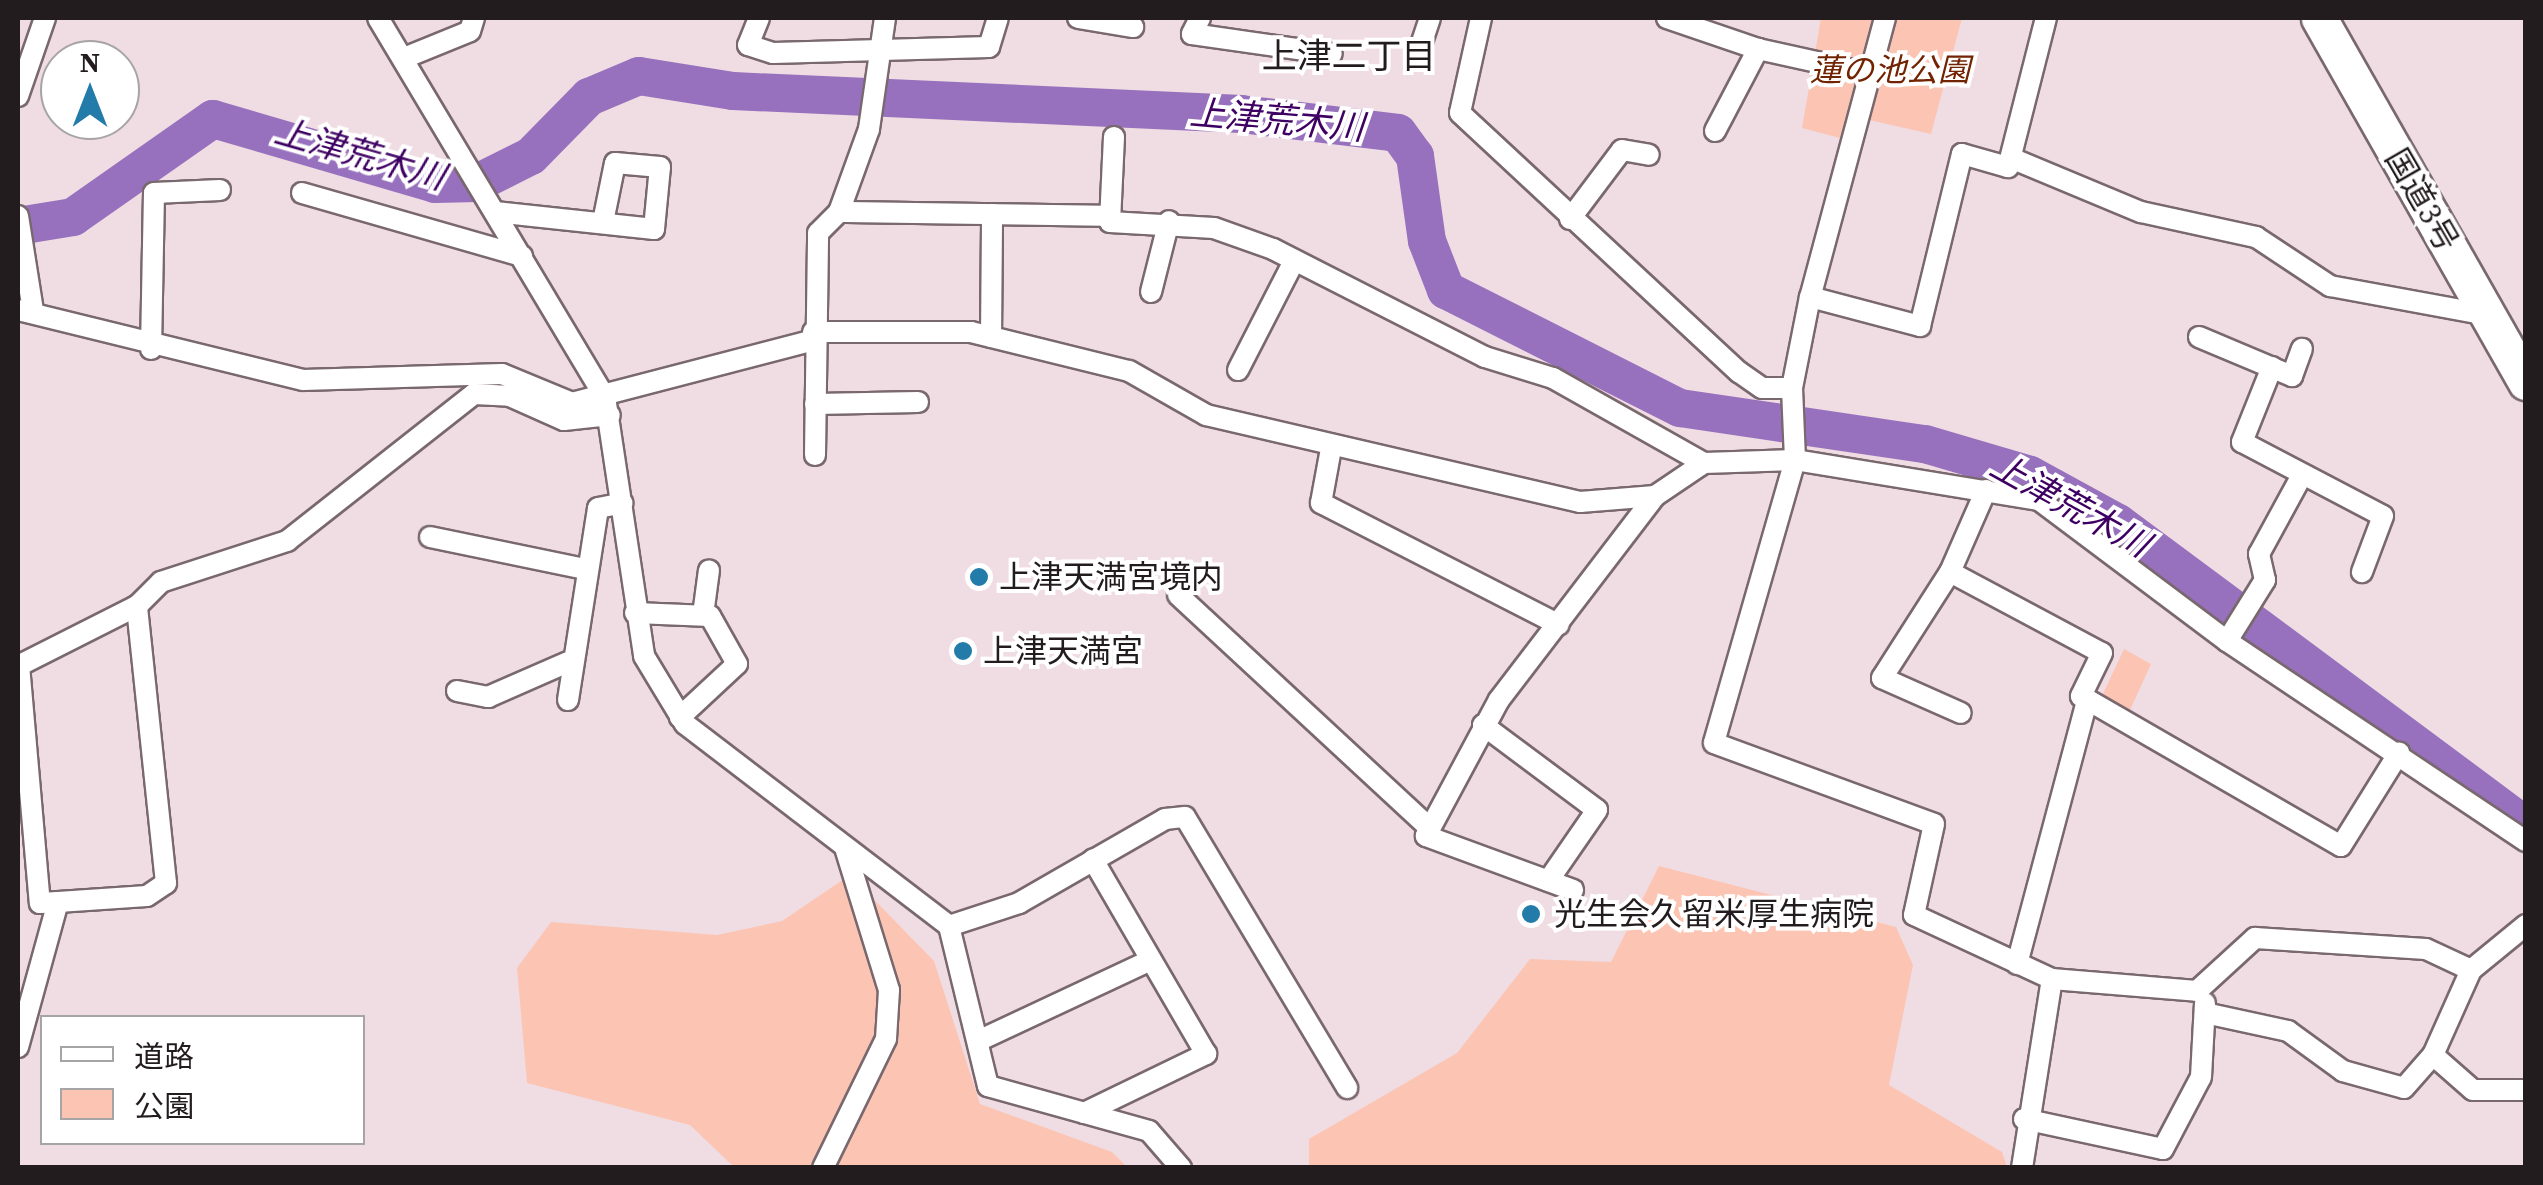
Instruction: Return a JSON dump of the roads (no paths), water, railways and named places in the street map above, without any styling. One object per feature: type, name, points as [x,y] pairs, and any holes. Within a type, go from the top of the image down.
[{"type":"highway","name":"国道3号","points":[[2319,18],[2506,336],[2526,382]]},
{"type":"street","points":[[18,96],[45,18]]},
{"type":"street","points":[[378,18],[522,256],[607,406],[644,656],[680,717],[949,926],[988,1086],[1148,1132],[1181,1168]]},
{"type":"street","points":[[404,58],[470,31],[474,18]]},
{"type":"street","points":[[759,18],[748,44],[773,54],[989,47],[998,18]]},
{"type":"street","points":[[816,455],[813,336],[818,233],[840,212],[869,130],[885,18]]},
{"type":"street","points":[[1078,18],[1133,27]]},
{"type":"street","points":[[1200,18],[1192,34],[1332,54]]},
{"type":"street","points":[[1417,57],[1430,18]]},
{"type":"street","points":[[1481,18],[1460,113],[1738,372],[1762,388],[1792,388]]},
{"type":"street","points":[[1667,18],[1758,49],[1871,74]]},
{"type":"street","points":[[1886,18],[1810,297],[1792,388],[1794,460],[1714,744],[1934,824],[1914,914],[2052,979],[2197,990],[2255,938],[2426,949],[2470,970]]},
{"type":"street","points":[[1810,297],[1920,326],[1962,154],[2008,167],[2046,18]]},
{"type":"street","points":[[1715,131],[1758,49]]},
{"type":"street","points":[[1110,216],[1114,136]]},
{"type":"street","points":[[1570,219],[1622,150],[1649,155]]},
{"type":"street","points":[[2010,158],[2141,212],[2256,237],[2330,286],[2506,336]]},
{"type":"street","points":[[151,349],[154,193],[220,190]]},
{"type":"street","points":[[302,193],[522,256]]},
{"type":"street","points":[[495,212],[602,222]]},
{"type":"street","points":[[840,212],[1110,216],[1214,228],[1294,261],[1485,357],[1554,378],[1704,463],[1794,460],[2039,500],[2097,536],[2227,642],[2526,841]]},
{"type":"street","points":[[991,337],[992,214]]},
{"type":"street","points":[[18,216],[26,311],[151,349],[337,384],[472,372],[572,403],[607,406]]},
{"type":"street","points":[[1151,292],[1169,221]]},
{"type":"street","points":[[1238,370],[1294,261]]},
{"type":"street","points":[[18,1048],[49,902],[18,665],[137,606],[161,582],[287,541],[474,394],[510,396],[564,420],[813,336],[991,337],[1129,371],[1206,415],[1350,450],[1580,502],[1655,496]]},
{"type":"street","points":[[2199,337],[2292,376],[2302,349]]},
{"type":"street","points":[[2272,367],[2242,442],[2383,516],[2362,572]]},
{"type":"street","points":[[814,404],[918,402]]},
{"type":"street","points":[[1330,454],[1321,503],[1558,625]]},
{"type":"street","points":[[1573,890],[1426,836],[1483,725],[1655,496],[1704,463]]},
{"type":"street","points":[[2227,642],[2265,580],[2260,554],[2302,475]]},
{"type":"street","points":[[1961,713],[1882,678],[1950,572],[1986,490]]},
{"type":"street","points":[[568,700],[568,662],[598,508],[623,503]]},
{"type":"street","points":[[430,537],[586,570]]},
{"type":"street","points":[[680,717],[737,664],[704,616],[708,570]]},
{"type":"street","points":[[1950,572],[2102,653],[2017,964]]},
{"type":"street","points":[[1178,596],[1430,828]]},
{"type":"street","points":[[18,904],[147,896],[166,883],[137,606]]},
{"type":"street","points":[[635,613],[704,616]]},
{"type":"street","points":[[457,691],[488,697],[568,662]]},
{"type":"street","points":[[2087,700],[2340,846],[2399,754]]},
{"type":"street","points":[[1483,725],[1597,810],[1548,881]]},
{"type":"street","points":[[949,926],[1020,903],[1092,860],[1186,817],[1347,1088]]},
{"type":"street","points":[[823,1168],[887,1023],[889,990],[844,848]]},
{"type":"street","points":[[1084,1113],[1206,1054],[1092,860]]},
{"type":"street","points":[[2205,1014],[2288,1031],[2343,1071],[2404,1088],[2433,1055],[2470,970],[2526,925]]},
{"type":"street","points":[[978,1041],[1151,960]]},
{"type":"street","points":[[2022,1168],[2024,1118],[2052,979]]},
{"type":"street","points":[[2024,1118],[2163,1148],[2201,1077],[2207,981]]},
{"type":"street","points":[[2433,1055],[2473,1090],[2526,1090]]},
{"type":"waterway","name":"上津荒木川","points":[[18,226],[73,217],[213,119],[435,184],[477,183],[531,156],[589,97],[639,76],[733,91],[1241,114],[1398,133],[1415,156],[1427,241],[1446,290],[1680,408],[1925,444],[2030,475],[2118,523],[2526,826]]},
{"type":"place","name":"上津天満宮境内","points":[[979,577]]},
{"type":"place","name":"上津天満宮","points":[[963,651]]},
{"type":"place","name":"光生会久留米厚生病院","points":[[1531,914]]},
{"type":"district","name":"上津二丁目","points":[[1349,56]]},
{"type":"park label","name":"蓮の池公園","points":[[1890,70]]}]
